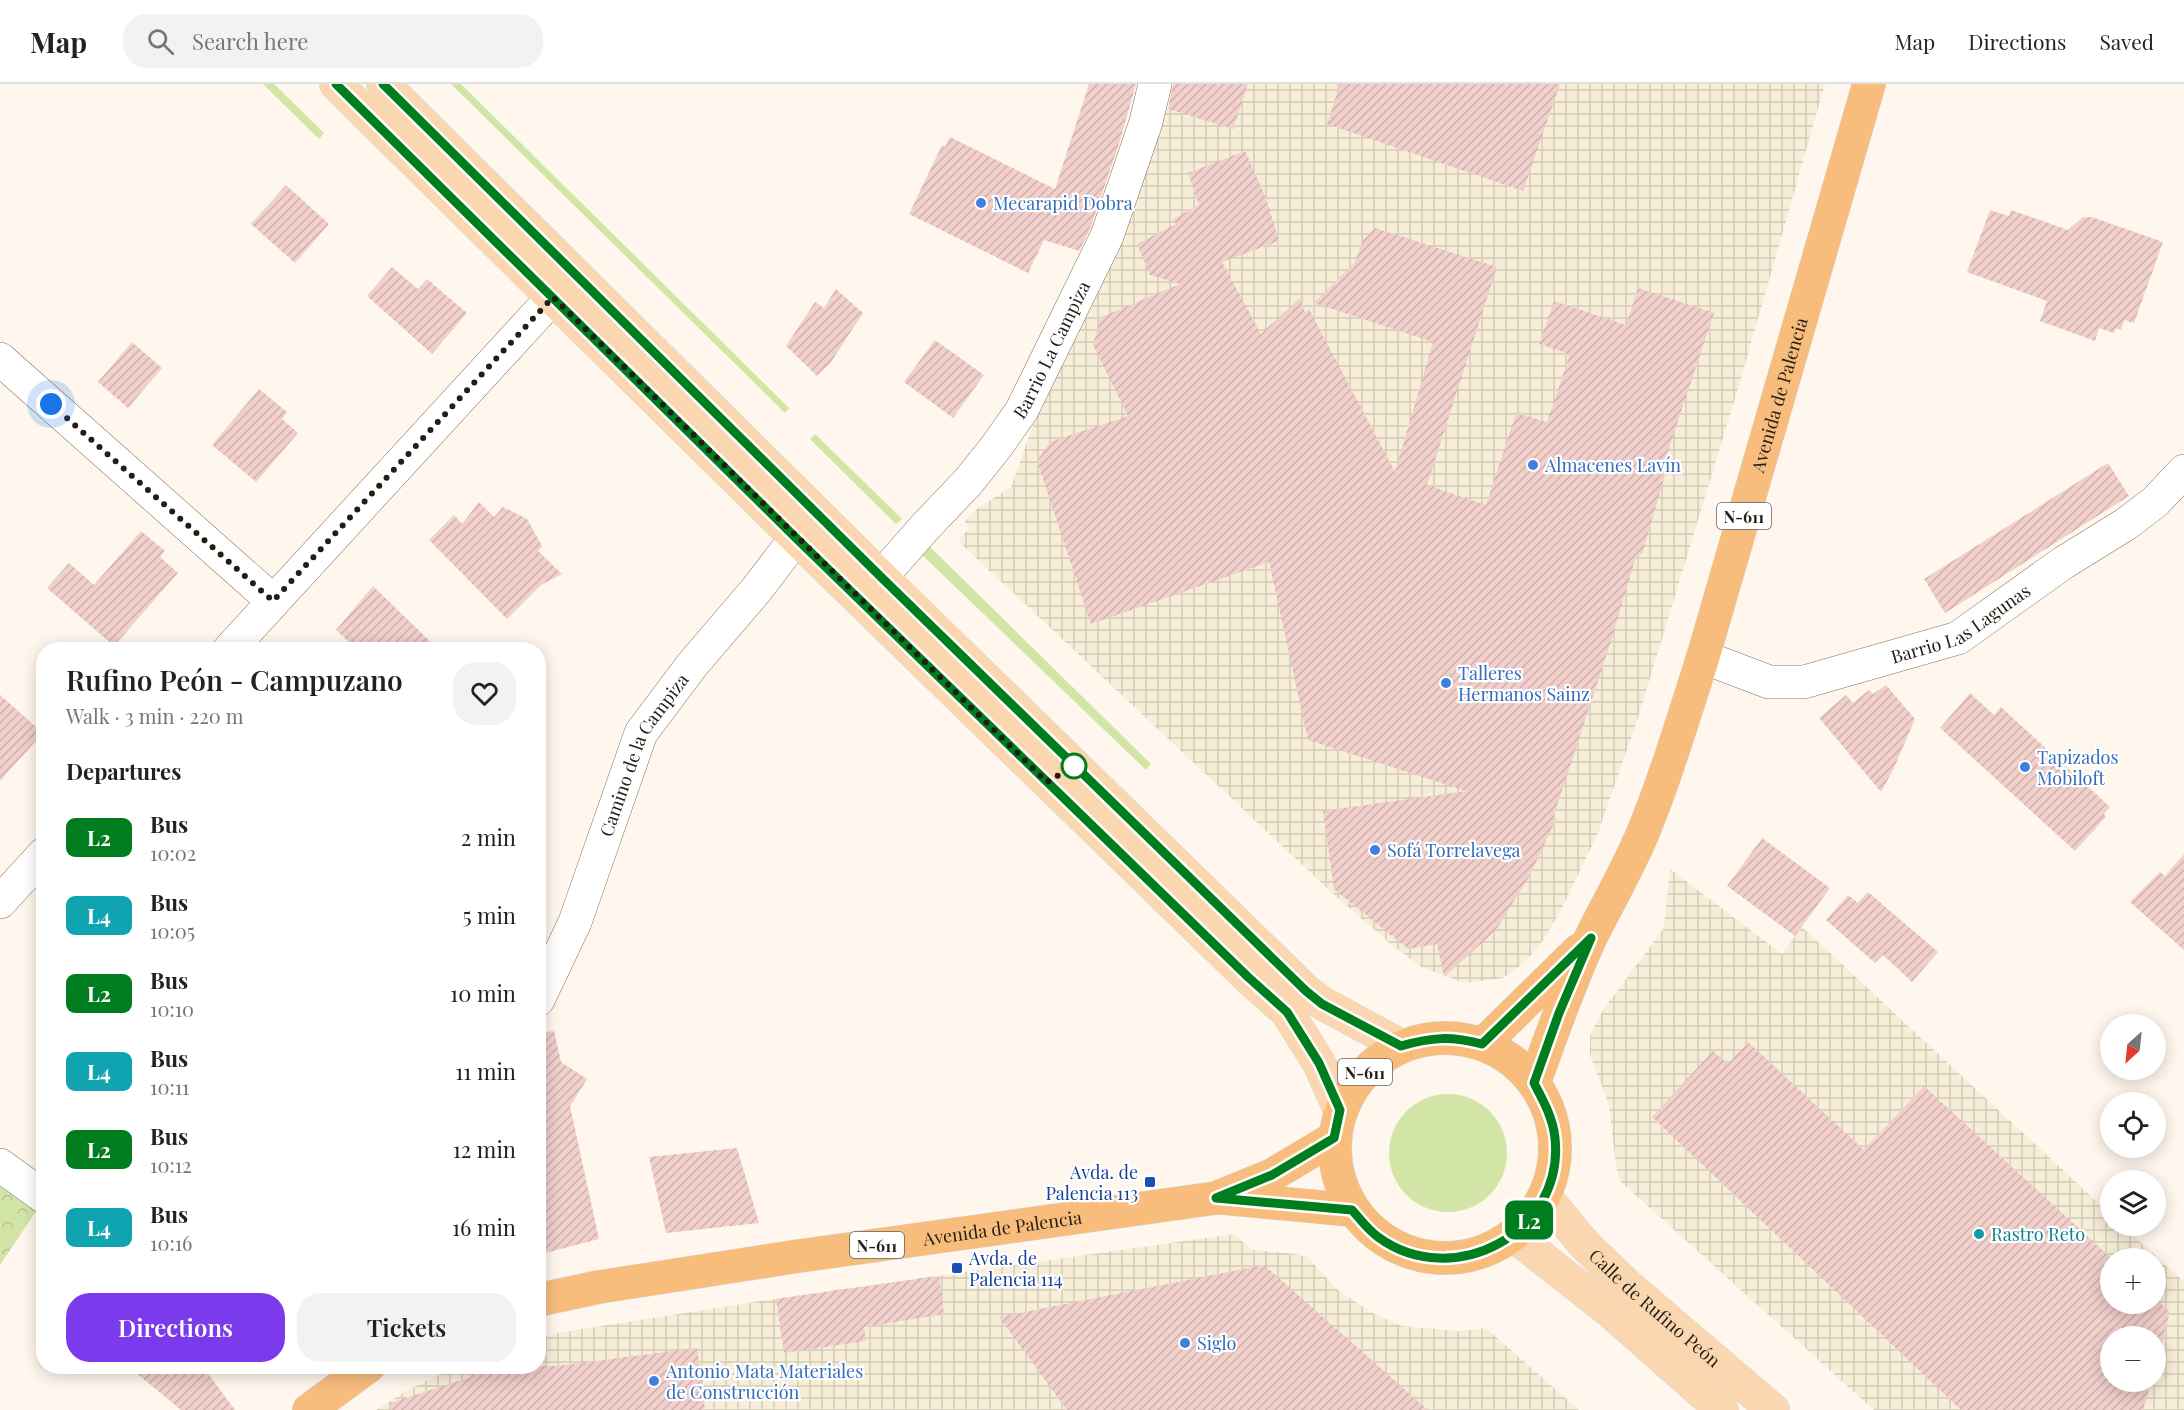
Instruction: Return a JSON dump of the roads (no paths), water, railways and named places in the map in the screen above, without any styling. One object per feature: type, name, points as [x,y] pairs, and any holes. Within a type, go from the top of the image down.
[{"type":"highway","name":"Avenida de Palencia","points":[[1534,1083],[1559,1013],[1591,938],[1628,868],[1656,800],[1703,657],[1869,84]]},
{"type":"highway","name":"Avenida de Palencia","points":[[1482,1044],[1591,938]]},
{"type":"highway","name":"N-611","points":[[1428,1038],[1456,1038],[1482,1044],[1511,1060],[1534,1083],[1548,1109],[1555,1138],[1554,1168],[1544,1196],[1531,1218],[1513,1235],[1481,1253],[1446,1259],[1410,1253],[1377,1237],[1352,1210],[1337,1176],[1337,1124],[1354,1083],[1375,1061],[1401,1046],[1428,1038]]},
{"type":"highway","name":"Avenida de Palencia","points":[[1216,1198],[1272,1175],[1337,1124]]},
{"type":"highway","name":"Avenida de Palencia","points":[[546,1298],[599,1287],[799,1256],[1216,1198],[1352,1210]]},
{"type":"highway","points":[[309,1410],[358,1374]]},
{"type":"main road","points":[[336,84],[796,538],[1248,977],[1287,1012],[1319,1063],[1337,1124]]},
{"type":"main road","points":[[383,84],[881,577],[1306,991],[1322,1004],[1401,1046]]},
{"type":"main road","name":"Calle de Rufino Peón","points":[[1544,1196],[1585,1245],[1630,1288],[1773,1410]]},
{"type":"main road","name":"Calle de Rufino Peón","points":[[1513,1235],[1611,1312],[1722,1410]]},
{"type":"street","name":"Barrio La Campiza","points":[[881,577],[968,482],[1022,410],[1107,237],[1146,122],[1155,84]]},
{"type":"street","points":[[236,642],[553,297]]},
{"type":"street","points":[[0,358],[273,601]]},
{"type":"street","name":"Barrio Las Lagunas","points":[[1703,657],[1769,682],[1804,682],[1958,638],[2063,563],[2126,524],[2155,502],[2184,471]]},
{"type":"street","name":"Camino de la Campiza","points":[[546,983],[575,922],[641,733],[692,665],[757,589],[796,538]]},
{"type":"street","points":[[0,902],[36,863]]},
{"type":"street","points":[[0,1165],[36,1191]]},
{"type":"place","name":"Mecarapid Dobra","points":[[981,203]]},
{"type":"place","name":"Almacenes Lavín","points":[[1533,465]]},
{"type":"place","name":"Talleres Hermanos Sainz","points":[[1446,683]]},
{"type":"place","name":"Tapizados Mobiloft","points":[[2025,767]]},
{"type":"place","name":"Sofá Torrelavega","points":[[1375,850]]},
{"type":"place","name":"Avda. de Palencia 113","points":[[1150,1182]]},
{"type":"place","name":"Rastro Reto","points":[[1979,1234]]},
{"type":"place","name":"Avda. de Palencia 114","points":[[957,1268]]},
{"type":"place","name":"Siglo","points":[[1185,1343]]},
{"type":"place","name":"Antonio Mata Materiales de Construcción","points":[[654,1381]]}]
